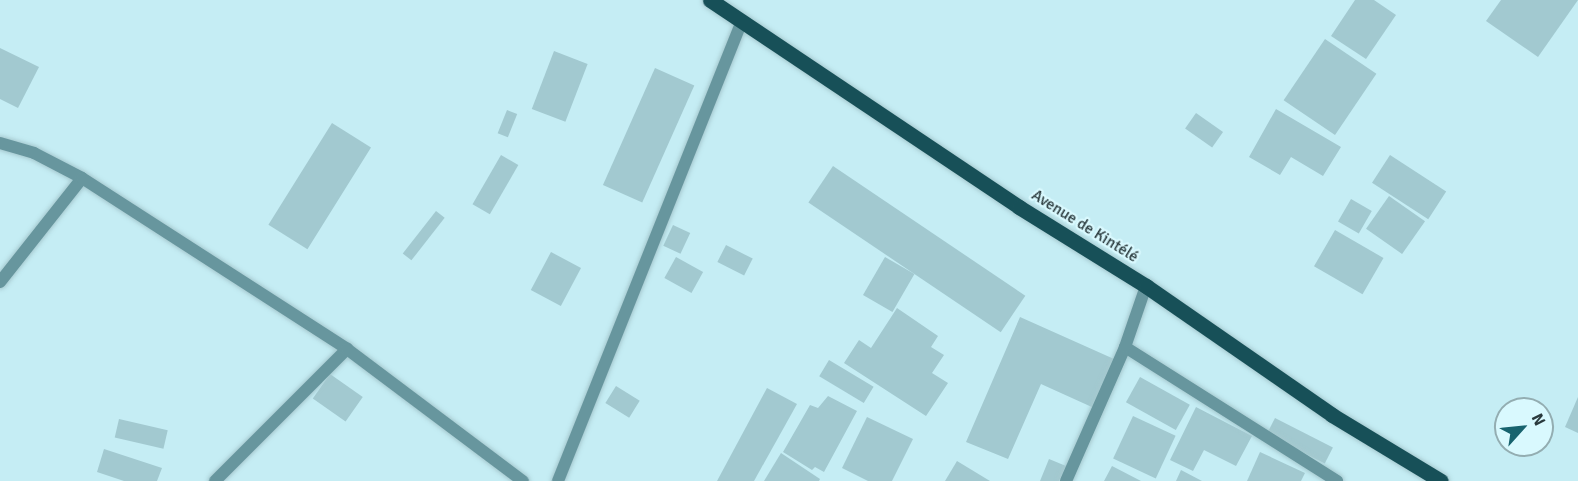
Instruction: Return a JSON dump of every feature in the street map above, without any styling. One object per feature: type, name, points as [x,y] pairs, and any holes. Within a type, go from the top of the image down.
[{"type":"main road","name":"Avenue de Kintélé","points":[[710,0],[1019,207],[1146,286],[1332,415],[1441,481]]},
{"type":"street","points":[[558,481],[742,22]]},
{"type":"street","points":[[0,144],[34,153],[82,178],[347,349],[523,481]]},
{"type":"street","points":[[0,282],[82,178]]},
{"type":"street","points":[[1066,481],[1125,347],[1146,286]]},
{"type":"street","points":[[1125,347],[1336,481]]},
{"type":"street","points":[[215,481],[347,349]]},
{"type":"building","points":[[1355,0],[1374,0],[1396,15],[1366,59],[1331,36]]},
{"type":"building","points":[[1501,0],[1578,0],[1538,57],[1486,21]]},
{"type":"building","points":[[1325,39],[1376,74],[1335,135],[1284,100]]},
{"type":"building","points":[[0,48],[39,67],[18,108],[0,99]]},
{"type":"building","points":[[554,51],[588,64],[565,122],[532,109]]},
{"type":"building","points":[[655,68],[694,85],[642,202],[603,185]]},
{"type":"building","points":[[1276,109],[1341,147],[1323,176],[1291,157],[1280,175],[1249,157]]},
{"type":"building","points":[[507,110],[517,114],[508,137],[498,133]]},
{"type":"building","points":[[1196,113],[1223,132],[1212,147],[1185,129]]},
{"type":"building","points":[[332,123],[371,147],[307,249],[268,225]]},
{"type":"building","points":[[501,155],[518,165],[490,214],[472,204]]},
{"type":"building","points":[[1390,155],[1446,191],[1428,219],[1372,183]]},
{"type":"building","points":[[833,166],[1025,296],[1001,332],[808,202]]},
{"type":"building","points":[[1389,196],[1425,221],[1402,254],[1366,229]]},
{"type":"building","points":[[1351,199],[1372,211],[1359,234],[1338,222]]},
{"type":"building","points":[[436,211],[445,218],[411,260],[403,254]]},
{"type":"building","points":[[673,225],[690,233],[680,254],[663,246]]},
{"type":"building","points":[[1335,230],[1383,258],[1362,294],[1314,266]]},
{"type":"building","points":[[726,245],[753,259],[744,276],[717,262]]},
{"type":"building","points":[[551,252],[581,268],[561,306],[531,290]]},
{"type":"building","points":[[676,257],[703,272],[691,293],[664,278]]},
{"type":"building","points":[[885,257],[914,274],[892,312],[863,295]]},
{"type":"building","points":[[897,308],[938,336],[931,347],[944,355],[932,373],[948,383],[926,416],[844,363],[859,340],[871,348]]},
{"type":"building","points":[[1020,317],[1114,359],[1094,408],[1041,384],[1008,459],[966,442]]},
{"type":"building","points":[[829,360],[874,387],[864,403],[819,376]]},
{"type":"building","points":[[330,374],[363,397],[346,422],[313,399]]},
{"type":"building","points":[[1140,377],[1190,405],[1176,430],[1126,402]]},
{"type":"building","points":[[616,386],[640,401],[629,418],[605,403]]},
{"type":"building","points":[[767,388],[797,404],[754,481],[717,481]]},
{"type":"building","points":[[828,396],[857,411],[824,472],[815,467],[812,470],[783,452],[810,405],[818,408]]},
{"type":"building","points":[[1578,397],[1578,433],[1565,427]]},
{"type":"building","points":[[1196,407],[1252,436],[1236,466],[1204,450],[1193,471],[1170,460]]},
{"type":"building","points":[[1133,416],[1176,436],[1156,478],[1113,459]]},
{"type":"building","points":[[867,417],[913,439],[892,481],[868,481],[842,468]]},
{"type":"building","points":[[1275,418],[1333,448],[1325,464],[1267,434]]},
{"type":"building","points":[[119,419],[168,430],[163,449],[115,438]]},
{"type":"building","points":[[104,449],[162,468],[157,481],[124,481],[97,472]]},
{"type":"building","points":[[1260,452],[1305,473],[1301,481],[1247,481]]},
{"type":"building","points":[[781,453],[820,479],[819,481],[764,481]]},
{"type":"building","points":[[1049,459],[1066,466],[1059,481],[1040,481]]},
{"type":"building","points":[[957,461],[990,481],[945,481]]},
{"type":"building","points":[[1112,466],[1141,481],[1104,481]]},
{"type":"building","points":[[1181,470],[1202,481],[1176,481]]}]
